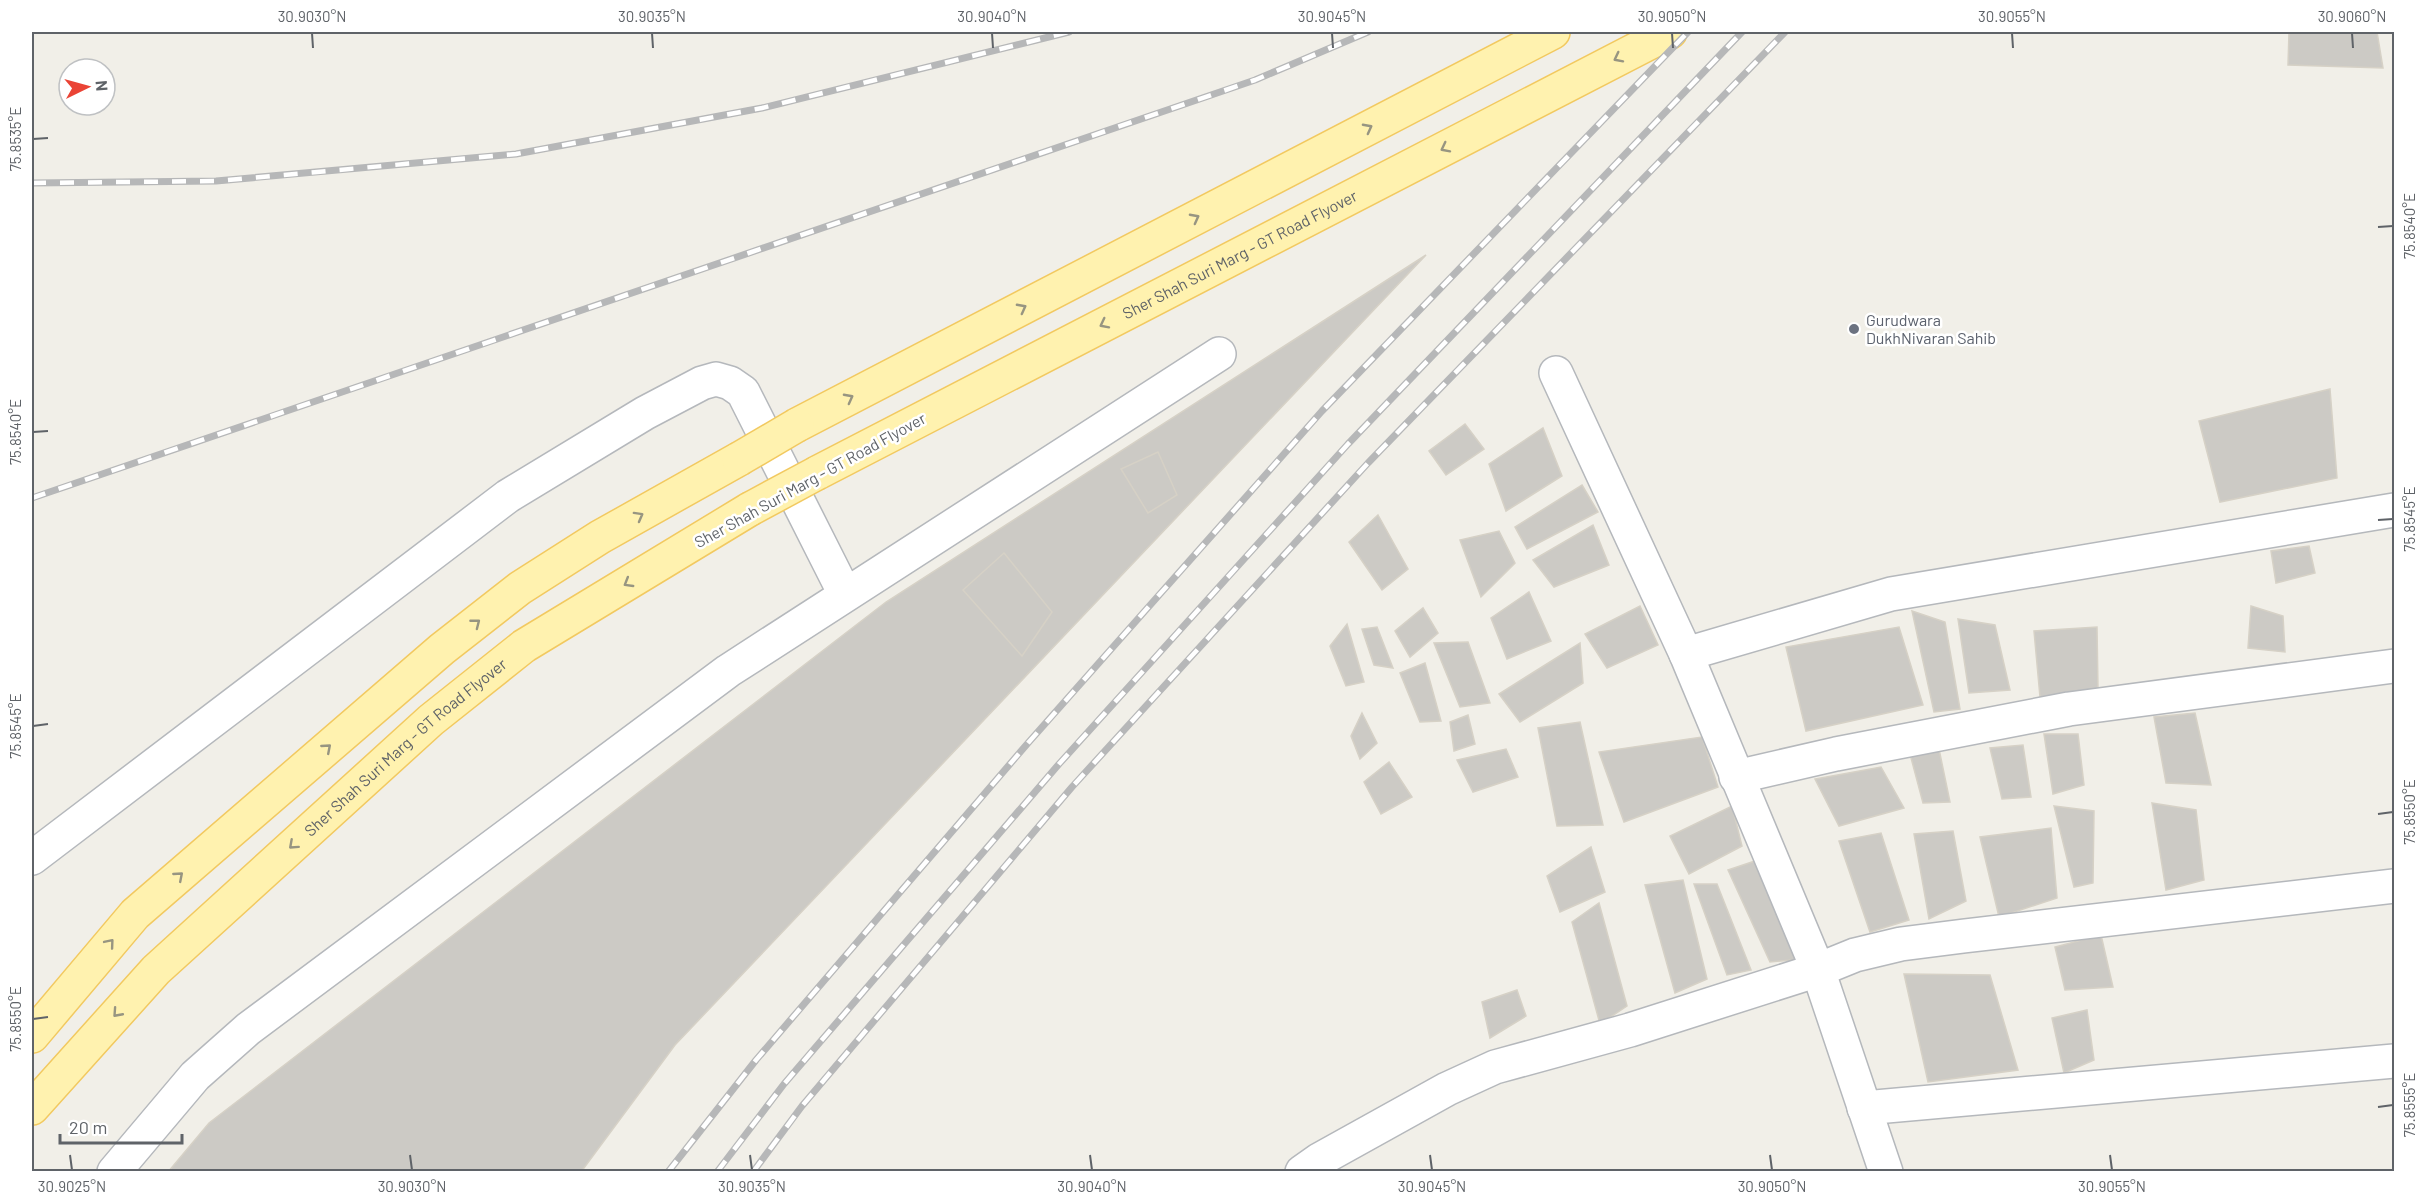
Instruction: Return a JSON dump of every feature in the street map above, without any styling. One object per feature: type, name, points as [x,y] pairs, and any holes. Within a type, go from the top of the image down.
[{"type":"main road","points":[[32,1036],[135,914],[442,649],[520,588],[600,537],[797,425],[1553,32]]},
{"type":"main road","name":"Sher Shah Suri Marg - GT Road Flyover","points":[[32,1108],[156,970],[431,720],[524,646],[750,509],[807,478],[1670,32]]},
{"type":"street","points":[[114,1172],[195,1076],[248,1029],[728,671],[1219,354]]},
{"type":"street","points":[[1556,373],[1686,654],[1818,970],[1886,1172]]},
{"type":"street","points":[[32,858],[508,496],[645,413],[716,378],[730,382],[743,392],[845,594]]},
{"type":"street","points":[[1686,654],[1891,594],[2394,510]]},
{"type":"street","points":[[1736,777],[1836,754],[2069,709],[2394,666]]},
{"type":"street","points":[[1302,1172],[1408,1110],[1495,1067],[1630,1030],[1818,970],[1855,955],[1901,945],[2394,886]]},
{"type":"street","points":[[1864,1108],[2394,1061]]},
{"type":"building","points":[[2289,32],[2377,32],[2383,68],[2288,65]]},
{"type":"building","points":[[1426,255],[675,1045],[581,1172],[168,1172],[209,1123],[886,602]]},
{"type":"building","points":[[2330,389],[2337,478],[2220,502],[2199,421]]},
{"type":"building","points":[[1465,424],[1484,449],[1446,475],[1429,451]]},
{"type":"building","points":[[1543,428],[1562,476],[1506,511],[1489,464]]},
{"type":"building","points":[[1158,452],[1177,495],[1148,513],[1121,469]]},
{"type":"building","points":[[1582,485],[1598,512],[1527,549],[1515,527]]},
{"type":"building","points":[[1378,515],[1408,569],[1382,590],[1349,542]]},
{"type":"building","points":[[1593,525],[1609,565],[1554,587],[1533,560]]},
{"type":"building","points":[[1499,531],[1515,563],[1481,597],[1460,540]]},
{"type":"building","points":[[2309,546],[2315,573],[2276,583],[2271,551]]},
{"type":"building","points":[[1004,553],[1052,612],[1022,656],[963,590]]},
{"type":"building","points":[[1529,592],[1551,641],[1507,659],[1491,618]]},
{"type":"building","points":[[1640,606],[1658,645],[1607,668],[1585,634]]},
{"type":"building","points":[[2251,606],[2283,616],[2285,652],[2248,648]]},
{"type":"building","points":[[1423,608],[1438,633],[1410,657],[1395,631]]},
{"type":"building","points":[[1912,611],[1945,622],[1960,709],[1934,712]]},
{"type":"building","points":[[1958,619],[1995,625],[2010,690],[1969,693]]},
{"type":"building","points":[[1347,624],[1364,682],[1346,686],[1330,646]]},
{"type":"building","points":[[1377,627],[1393,668],[1374,665],[1362,629]]},
{"type":"building","points":[[1899,627],[1923,705],[1806,731],[1786,647]]},
{"type":"building","points":[[2097,627],[2098,689],[2040,697],[2034,631]]},
{"type":"building","points":[[1468,642],[1490,703],[1460,707],[1434,643]]},
{"type":"building","points":[[1580,643],[1583,683],[1520,722],[1499,694]]},
{"type":"building","points":[[1425,663],[1441,721],[1420,722],[1400,673]]},
{"type":"building","points":[[1362,713],[1377,743],[1360,759],[1351,736]]},
{"type":"building","points":[[2195,713],[2211,785],[2166,783],[2154,717]]},
{"type":"building","points":[[1468,715],[1475,744],[1454,751],[1450,722]]},
{"type":"building","points":[[1580,722],[1603,825],[1557,826],[1538,728]]},
{"type":"building","points":[[2044,734],[2078,734],[2084,785],[2053,794]]},
{"type":"building","points":[[1702,737],[1718,787],[1624,822],[1599,752]]},
{"type":"building","points":[[2023,745],[2031,797],[2002,799],[1990,748]]},
{"type":"building","points":[[1506,749],[1518,777],[1473,792],[1457,760]]},
{"type":"building","points":[[1939,749],[1950,802],[1923,803],[1910,754]]},
{"type":"building","points":[[1389,762],[1412,797],[1381,814],[1364,782]]},
{"type":"building","points":[[1881,767],[1904,808],[1839,826],[1815,779]]},
{"type":"building","points":[[2152,803],[2196,810],[2204,880],[2166,890]]},
{"type":"building","points":[[1732,806],[1742,846],[1689,874],[1670,836]]},
{"type":"building","points":[[2054,806],[2094,811],[2093,883],[2074,887]]},
{"type":"building","points":[[2051,828],[2057,898],[1999,917],[1980,837]]},
{"type":"building","points":[[1953,831],[1966,901],[1929,919],[1914,834]]},
{"type":"building","points":[[1881,833],[1909,920],[1870,932],[1839,841]]},
{"type":"building","points":[[1591,847],[1605,892],[1560,912],[1547,876]]},
{"type":"building","points":[[1755,861],[1803,959],[1770,962],[1728,870]]},
{"type":"building","points":[[1683,880],[1707,979],[1675,993],[1645,885]]},
{"type":"building","points":[[1694,884],[1717,884],[1751,970],[1727,975]]},
{"type":"building","points":[[1599,903],[1627,1006],[1600,1024],[1572,922]]},
{"type":"building","points":[[2101,935],[2113,987],[2065,990],[2055,947]]},
{"type":"building","points":[[1904,974],[1990,975],[2018,1070],[1928,1082]]},
{"type":"building","points":[[1517,990],[1526,1016],[1490,1038],[1482,1002]]},
{"type":"building","points":[[2087,1010],[2094,1060],[2064,1073],[2052,1018]]},
{"type":"railway","points":[[32,183],[216,181],[516,154],[762,108],[1069,32]]},
{"type":"railway","points":[[32,498],[1255,80],[1368,32]]},
{"type":"railway","points":[[668,1172],[756,1060],[1028,743],[1322,411],[1688,32]]},
{"type":"railway","points":[[717,1172],[784,1084],[1059,764],[1348,444],[1742,32]]},
{"type":"railway","points":[[753,1172],[802,1106],[1072,787],[1368,463],[1785,32]]},
{"type":"place","name":"Gurudwara DukhNivaran Sahib","points":[[1854,329]]}]
